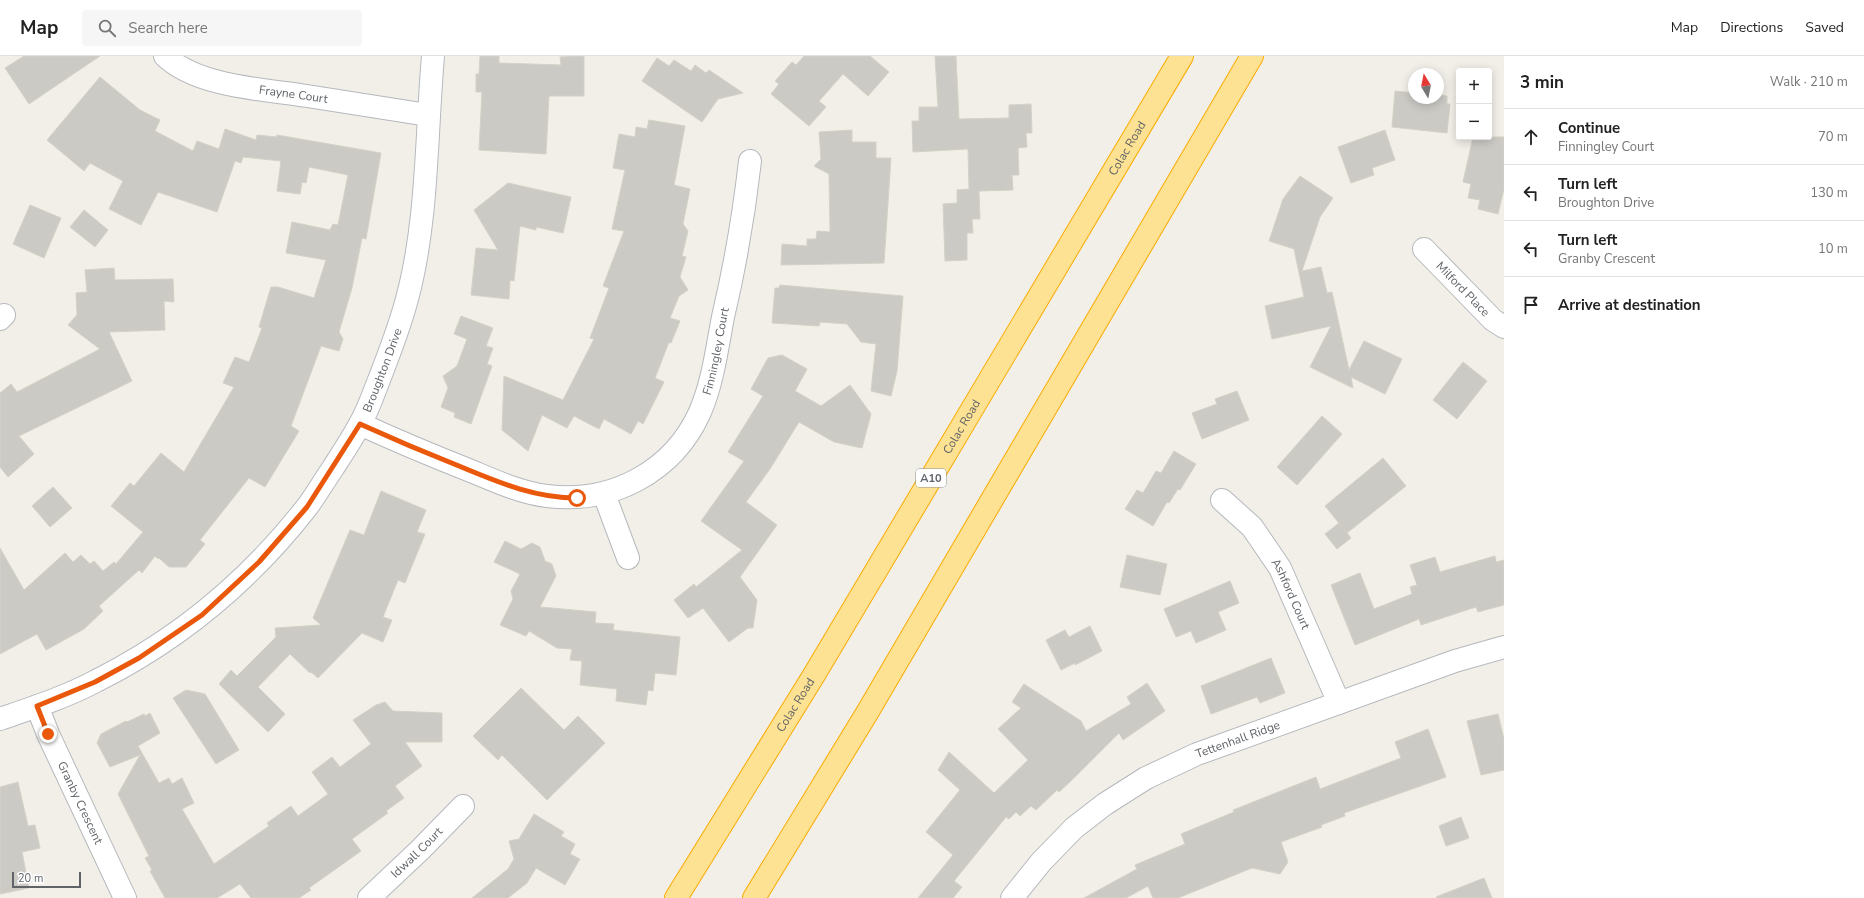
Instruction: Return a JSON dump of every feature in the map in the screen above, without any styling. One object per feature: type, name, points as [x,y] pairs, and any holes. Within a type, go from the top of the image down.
[{"type":"highway","name":"Colac Road","points":[[676,898],[814,675],[1182,56]]},
{"type":"highway","points":[[754,898],[867,713],[1252,56]]},
{"type":"street","name":"Frayne Court","points":[[165,56],[172,63],[202,77],[235,85],[428,115]]},
{"type":"street","name":"Broughton Drive","points":[[0,719],[37,706],[95,682],[139,658],[202,615],[259,562],[307,507],[360,424],[390,354],[407,299],[419,238],[425,179],[433,56]]},
{"type":"street","name":"Finningley Court","points":[[360,424],[425,453],[523,491],[546,496],[566,498],[587,497],[604,494],[629,484],[663,462],[688,434],[700,412],[707,392],[730,288],[746,202],[750,161]]},
{"type":"street","name":"Milford Place","points":[[1424,249],[1493,320],[1504,327]]},
{"type":"street","points":[[604,494],[628,558]]},
{"type":"street","name":"Ashford Court","points":[[1222,500],[1252,527],[1280,568],[1339,703]]},
{"type":"street","name":"Tettenhall Ridge","points":[[1012,898],[1041,862],[1074,828],[1105,804],[1146,778],[1197,754],[1455,661],[1504,647]]},
{"type":"street","name":"Granby Crescent","points":[[37,706],[48,734],[125,898]]},
{"type":"street","name":"Idwall Court","points":[[370,898],[463,806]]},
{"type":"building","points":[[24,56],[100,56],[29,104],[5,68]]},
{"type":"building","points":[[480,56],[499,56],[499,63],[561,65],[560,57],[584,56],[584,96],[549,96],[546,154],[479,150],[482,92],[476,92],[476,74],[479,74]]},
{"type":"building","points":[[804,56],[870,56],[889,72],[868,96],[843,74],[819,101],[826,107],[809,126],[771,94],[779,84],[775,81],[792,62],[796,65]]},
{"type":"building","points":[[935,56],[956,56],[959,119],[1009,118],[1009,105],[1031,104],[1032,133],[1026,133],[1027,147],[1018,148],[1019,175],[1012,175],[1013,190],[979,191],[980,219],[972,219],[973,233],[967,233],[967,260],[945,261],[943,204],[957,203],[957,190],[969,189],[968,149],[913,152],[912,121],[919,121],[919,107],[938,107]]},
{"type":"building","points":[[657,58],[669,66],[674,60],[691,71],[695,65],[706,73],[709,70],[743,93],[718,99],[702,122],[642,81]]},
{"type":"building","points":[[100,77],[140,110],[160,120],[155,131],[193,151],[197,141],[219,149],[225,129],[256,140],[257,135],[277,137],[277,135],[381,153],[366,239],[362,238],[352,288],[339,332],[343,339],[339,351],[321,346],[291,426],[299,431],[265,487],[249,478],[200,540],[205,544],[186,567],[169,567],[155,556],[142,573],[139,570],[99,606],[103,611],[84,629],[46,650],[37,634],[0,654],[0,548],[24,590],[65,553],[73,562],[81,555],[90,564],[94,561],[103,571],[114,562],[116,564],[143,532],[111,506],[130,483],[134,486],[161,453],[184,472],[234,387],[223,383],[235,357],[249,362],[262,328],[259,327],[271,287],[278,287],[314,298],[326,260],[286,253],[292,222],[330,230],[333,224],[338,225],[348,175],[309,167],[306,183],[302,182],[300,194],[277,191],[281,161],[243,157],[241,163],[235,161],[217,212],[158,192],[141,225],[109,209],[123,181],[90,163],[84,171],[47,140]]},
{"type":"building","points":[[1395,91],[1408,92],[1408,104],[1444,104],[1444,96],[1447,96],[1447,104],[1450,104],[1447,133],[1392,127]]},
{"type":"building","points":[[649,120],[685,126],[674,185],[690,189],[683,224],[688,231],[682,256],[686,257],[680,277],[688,290],[679,296],[670,318],[680,321],[671,343],[669,342],[655,378],[664,382],[643,424],[638,421],[631,434],[604,419],[599,429],[574,416],[567,428],[542,415],[528,451],[502,430],[504,376],[563,400],[594,339],[590,338],[609,288],[603,286],[624,231],[612,229],[625,170],[613,168],[619,134],[635,137],[636,127],[647,129]]},
{"type":"building","points":[[852,130],[852,142],[876,142],[876,158],[891,158],[884,263],[781,265],[782,244],[807,246],[807,239],[816,239],[817,231],[830,232],[829,174],[814,166],[821,159],[819,132]]},
{"type":"building","points":[[1385,130],[1395,160],[1372,168],[1374,175],[1351,183],[1338,147]]},
{"type":"building","points":[[1492,137],[1504,137],[1504,189],[1498,214],[1478,209],[1480,200],[1468,198],[1471,184],[1463,182],[1472,140],[1492,140]]},
{"type":"building","points":[[1300,176],[1333,198],[1320,217],[1302,271],[1321,267],[1327,293],[1332,292],[1349,370],[1364,341],[1402,359],[1385,394],[1351,377],[1353,388],[1310,367],[1331,326],[1272,339],[1265,306],[1304,297],[1294,249],[1269,241],[1283,199]]},
{"type":"building","points":[[508,183],[571,197],[563,233],[536,227],[536,230],[520,226],[514,281],[510,280],[509,299],[471,295],[476,248],[498,250],[474,210]]},
{"type":"building","points":[[30,205],[61,218],[44,258],[13,244]]},
{"type":"building","points":[[84,210],[108,230],[95,247],[70,227]]},
{"type":"building","points":[[114,268],[115,280],[173,279],[174,302],[164,301],[165,330],[109,332],[132,381],[19,436],[34,454],[8,477],[0,467],[0,393],[11,384],[17,392],[100,349],[68,325],[77,315],[76,293],[87,292],[85,270]]},
{"type":"building","points":[[780,285],[903,296],[897,371],[891,396],[871,391],[876,344],[861,342],[847,324],[820,322],[819,326],[772,323],[775,288],[779,288]]},
{"type":"building","points":[[461,316],[493,328],[486,346],[493,348],[487,364],[492,366],[471,424],[454,417],[455,413],[441,407],[448,388],[443,376],[457,366],[467,339],[454,334]]},
{"type":"building","points":[[782,355],[807,369],[795,391],[821,406],[850,385],[871,414],[862,448],[834,442],[799,422],[770,469],[746,502],[777,525],[740,577],[757,600],[753,628],[748,628],[729,642],[703,608],[688,618],[674,600],[694,584],[696,587],[742,550],[701,521],[744,461],[728,452],[763,396],[751,389],[768,358]]},
{"type":"building","points":[[1463,362],[1487,381],[1457,419],[1433,400]]},
{"type":"building","points":[[1237,391],[1249,420],[1202,439],[1192,413],[1217,404],[1215,399]]},
{"type":"building","points":[[1322,416],[1342,434],[1297,485],[1277,467]]},
{"type":"building","points":[[1174,451],[1196,464],[1180,490],[1178,489],[1169,503],[1167,502],[1153,526],[1125,509],[1137,490],[1143,493],[1156,471],[1161,473]]},
{"type":"building","points":[[1383,458],[1406,486],[1347,533],[1325,506]]},
{"type":"building","points":[[53,487],[72,508],[50,527],[32,506]]},
{"type":"building","points":[[381,491],[426,510],[417,532],[425,534],[405,583],[398,580],[383,617],[392,620],[383,642],[362,633],[318,678],[311,672],[310,673],[290,654],[258,687],[285,714],[268,732],[219,684],[231,670],[237,676],[276,637],[275,628],[321,625],[313,618],[350,530],[364,535]]},
{"type":"building","points":[[1339,523],[1351,538],[1337,549],[1325,534]]},
{"type":"building","points":[[505,541],[521,549],[532,543],[540,547],[545,561],[552,564],[556,576],[540,607],[596,612],[595,623],[614,624],[613,630],[680,637],[676,675],[655,673],[653,691],[648,690],[646,705],[616,701],[617,689],[580,685],[582,661],[570,660],[572,649],[557,648],[529,631],[526,636],[500,625],[513,599],[511,591],[520,574],[494,562]]},
{"type":"building","points":[[1127,555],[1167,564],[1160,595],[1120,587]]},
{"type":"building","points":[[1495,556],[1496,562],[1504,560],[1504,605],[1478,612],[1476,607],[1421,625],[1419,619],[1355,645],[1331,585],[1360,573],[1374,609],[1412,594],[1410,587],[1417,585],[1410,565],[1435,557],[1440,572]]},
{"type":"building","points":[[1230,581],[1239,603],[1218,612],[1226,630],[1196,643],[1191,631],[1176,637],[1164,609]]},
{"type":"building","points":[[1090,626],[1102,651],[1075,665],[1075,663],[1061,670],[1046,640],[1065,630],[1069,637]]},
{"type":"building","points":[[1271,658],[1285,693],[1260,703],[1257,697],[1211,714],[1201,686]]},
{"type":"building","points":[[1147,683],[1165,711],[1123,740],[1119,733],[1072,780],[1059,792],[1057,790],[1036,810],[1031,806],[1020,816],[1016,812],[1009,819],[1006,817],[954,881],[962,887],[953,898],[918,898],[953,855],[926,832],[960,790],[938,770],[949,752],[994,793],[1028,760],[998,729],[1021,708],[1012,702],[1024,684],[1081,721],[1086,731],[1131,704],[1127,697]]},
{"type":"building","points":[[521,688],[564,730],[578,716],[605,743],[547,800],[502,755],[498,760],[473,736]]},
{"type":"building","points":[[186,690],[205,694],[239,750],[216,764],[173,698]]},
{"type":"building","points":[[385,702],[393,711],[442,713],[442,742],[405,742],[422,766],[395,786],[404,798],[386,811],[388,813],[352,839],[361,851],[309,888],[311,890],[299,898],[251,898],[240,884],[217,898],[165,898],[150,871],[152,870],[145,858],[149,856],[118,794],[140,755],[110,767],[97,743],[101,734],[126,721],[127,722],[144,714],[145,716],[150,713],[160,733],[138,746],[159,783],[169,778],[172,784],[182,778],[194,803],[182,809],[214,864],[269,826],[267,823],[291,806],[298,816],[328,794],[312,772],[332,757],[340,767],[371,744],[353,720],[376,705]]},
{"type":"building","points":[[1498,714],[1504,739],[1504,770],[1481,775],[1467,721]]},
{"type":"building","points":[[1428,729],[1446,777],[1344,813],[1345,816],[1321,825],[1322,827],[1281,842],[1288,862],[1280,874],[1252,868],[1178,898],[1153,898],[1148,886],[1126,898],[1084,898],[1137,869],[1135,865],[1185,844],[1181,834],[1234,812],[1233,810],[1316,777],[1320,789],[1401,758],[1395,742]]},
{"type":"building","points":[[18,782],[28,826],[35,825],[40,848],[22,852],[29,888],[0,894],[0,787]]},
{"type":"building","points":[[534,814],[564,832],[561,836],[575,844],[570,854],[580,859],[565,885],[536,868],[527,883],[508,898],[472,898],[508,869],[514,859],[509,841],[519,839]]},
{"type":"building","points":[[1461,817],[1469,838],[1446,846],[1439,826]]},
{"type":"building","points":[[1484,878],[1492,898],[1436,897]]},
{"type":"route","points":[[48,734],[37,706],[95,682],[139,658],[202,615],[259,562],[307,507],[360,424],[425,453],[523,491],[546,496],[577,498]]}]
